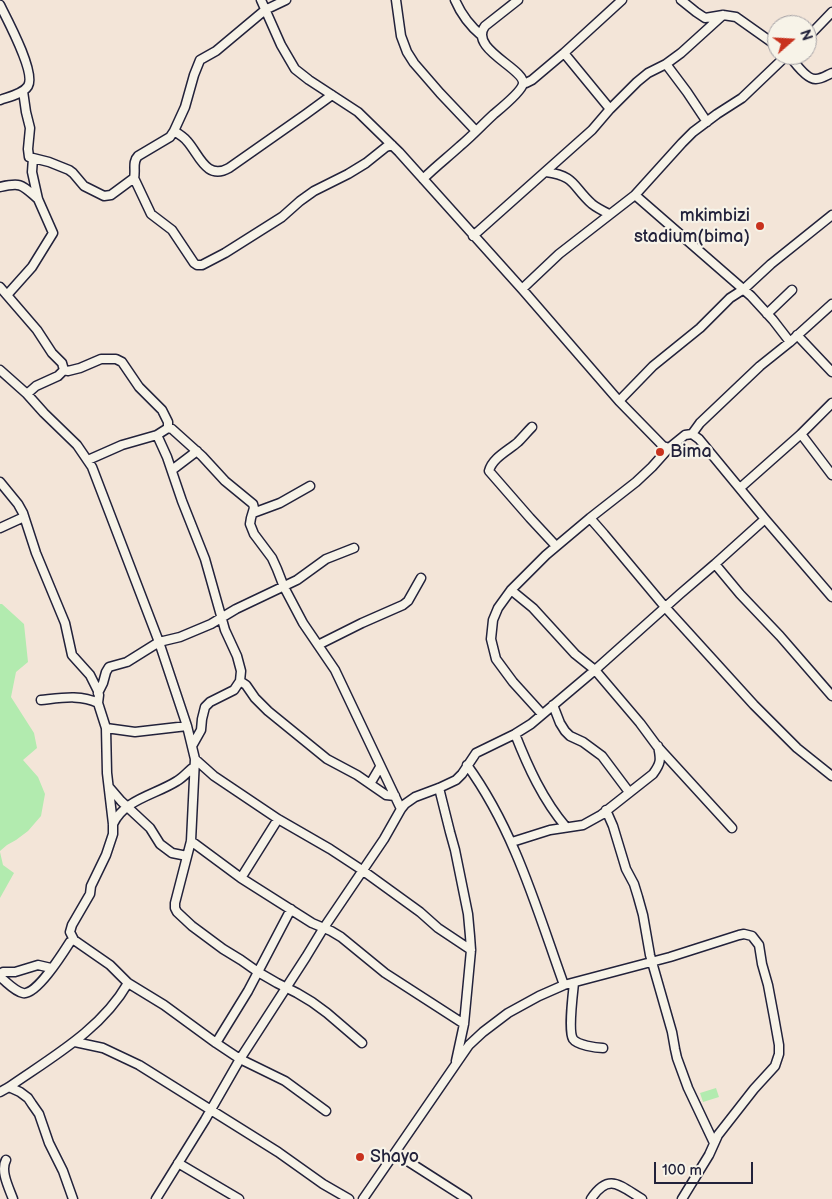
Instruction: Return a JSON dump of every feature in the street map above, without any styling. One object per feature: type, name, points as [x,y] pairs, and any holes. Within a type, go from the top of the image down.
[{"type":"street","points":[[262,0],[281,45],[295,69],[358,112],[392,145],[619,401],[663,446],[669,448]]},
{"type":"street","points":[[23,91],[30,128],[28,154],[30,157],[69,170],[73,172],[84,186],[104,196],[111,195],[134,178],[136,174],[134,163],[138,156],[170,137],[174,131],[186,107],[200,60],[216,51],[266,10],[286,0]]},
{"type":"street","points":[[396,0],[402,36],[407,52],[414,64],[476,131]]},
{"type":"street","points":[[455,0],[466,19],[482,36]]},
{"type":"street","points":[[518,0],[485,26],[482,32],[482,40],[494,55],[520,75],[523,83]]},
{"type":"street","points":[[423,179],[508,102],[523,83],[532,80],[622,0]]},
{"type":"street","points":[[681,0],[703,17],[732,15],[767,39]]},
{"type":"street","points":[[0,5],[26,62],[30,80],[28,86],[23,91],[0,100]]},
{"type":"street","points":[[817,29],[832,12]]},
{"type":"street","points":[[474,236],[592,130],[637,82],[648,73],[680,54],[723,15]]},
{"type":"street","points":[[564,53],[610,109]]},
{"type":"street","points":[[666,64],[707,122]]},
{"type":"street","points":[[522,290],[559,254],[635,194],[682,142],[742,98],[776,65]]},
{"type":"street","points":[[797,65],[810,78],[817,79],[832,73]]},
{"type":"street","points":[[174,131],[186,140],[205,166],[210,170],[221,171],[229,168],[332,95]]},
{"type":"street","points":[[134,178],[145,205],[151,214],[172,230],[194,263],[202,265],[225,253],[282,217],[314,191],[366,163],[386,147],[392,145]]},
{"type":"street","points":[[7,295],[32,267],[53,233],[38,199],[32,172],[32,158]]},
{"type":"street","points":[[546,172],[562,175],[570,179],[592,204],[609,214]]},
{"type":"street","points":[[0,187],[16,184],[23,186],[38,199]]},
{"type":"street","points":[[635,194],[744,290],[768,314],[790,342]]},
{"type":"street","points":[[619,401],[653,366],[700,328],[730,298],[744,290],[771,264],[832,215]]},
{"type":"street","points":[[0,286],[37,330],[52,353],[62,363],[64,370]]},
{"type":"street","points":[[768,314],[792,290]]},
{"type":"street","points":[[692,434],[700,423],[760,366],[832,304]]},
{"type":"street","points":[[797,335],[832,372]]},
{"type":"street","points":[[27,394],[36,386],[58,376],[64,370],[80,368],[101,359],[116,359],[122,362],[139,386],[162,410],[168,422],[168,428]]},
{"type":"street","points":[[1,373],[27,394],[77,445],[92,467],[159,642],[187,726],[195,763],[191,841],[175,902],[177,912],[192,926],[223,949],[327,1013],[362,1043]]},
{"type":"street","points":[[740,488],[801,434],[832,403]]},
{"type":"street","points":[[532,427],[498,458],[491,466],[490,471],[556,546]]},
{"type":"street","points":[[88,460],[122,445],[157,435],[168,428]]},
{"type":"street","points":[[168,428],[173,430],[197,451],[225,481],[253,504],[254,508],[250,524],[254,534],[272,558],[284,587],[303,623],[338,675],[401,809]]},
{"type":"street","points":[[542,714],[503,670],[496,659],[490,638],[493,620],[498,608],[511,590],[556,546],[636,482],[669,448],[685,435],[692,434],[700,439],[832,597]]},
{"type":"street","points":[[801,434],[832,475]]},
{"type":"street","points":[[157,435],[205,558],[228,638],[241,671],[240,682],[234,690],[206,705],[201,730],[192,746]]},
{"type":"street","points":[[172,470],[197,451]]},
{"type":"street","points":[[0,482],[18,504],[24,517],[36,553],[66,623],[72,655],[90,675],[98,693],[98,703],[106,728],[106,759],[113,834],[106,855],[91,886],[90,894],[72,925],[70,932],[74,940],[105,961],[128,983],[216,1043],[240,1058],[285,1080],[326,1111]]},
{"type":"street","points":[[253,513],[280,503],[310,486]]},
{"type":"street","points":[[0,528],[24,517]]},
{"type":"street","points":[[590,518],[712,661],[754,706],[797,748],[832,776]]},
{"type":"street","points":[[156,1199],[240,1058],[323,929],[384,839],[401,809],[410,800],[440,788],[460,777],[476,753],[515,734],[542,714],[595,670],[766,519]]},
{"type":"street","points":[[98,693],[109,667],[127,662],[159,642],[198,630],[236,609],[297,580],[326,559],[354,548]]},
{"type":"street","points":[[715,564],[832,696]]},
{"type":"street","points":[[318,646],[362,623],[403,605],[408,601],[421,578]]},
{"type":"street","points":[[511,590],[533,608],[575,654],[595,670],[657,746],[732,828]]},
{"type":"street","points":[[240,682],[246,685],[268,712],[327,759],[357,775],[386,795],[395,796]]},
{"type":"street","points":[[41,700],[84,698],[98,703]]},
{"type":"street","points":[[553,705],[564,730],[570,736],[583,742],[602,756],[629,792]]},
{"type":"street","points":[[106,728],[135,732],[187,726]]},
{"type":"street","points":[[515,734],[533,778],[550,806],[566,827]]},
{"type":"street","points":[[512,842],[550,830],[583,825],[601,815],[652,774],[660,761],[657,746]]},
{"type":"street","points":[[113,824],[127,807],[177,781],[195,763]]},
{"type":"street","points":[[195,763],[278,819],[362,870],[438,928],[471,950]]},
{"type":"street","points":[[468,765],[486,792],[512,842],[564,985]]},
{"type":"street","points":[[370,784],[380,767]]},
{"type":"street","points":[[109,787],[150,828],[164,849],[186,856]]},
{"type":"street","points":[[440,788],[466,904],[471,950],[464,1024],[456,1063]]},
{"type":"street","points":[[606,810],[626,869],[638,897],[652,962],[672,1032],[674,1049],[688,1088],[714,1143]]},
{"type":"street","points":[[241,878],[278,819]]},
{"type":"street","points":[[191,841],[241,878],[312,923],[341,937],[385,972],[464,1024]]},
{"type":"street","points":[[216,1043],[258,972],[290,909]]},
{"type":"street","points":[[363,1199],[469,1045],[497,1021],[524,1004],[564,985],[652,962],[744,934],[752,936],[759,945],[780,1054],[775,1066],[723,1129],[682,1199]]},
{"type":"street","points":[[51,968],[38,966],[16,972],[3,972],[0,976],[15,989],[26,994],[36,988],[51,968],[70,942],[74,940]]},
{"type":"street","points":[[0,1092],[74,1042],[119,998],[128,983]]},
{"type":"street","points":[[574,983],[572,1037],[575,1041],[590,1047],[603,1048]]},
{"type":"street","points":[[74,1042],[94,1045],[111,1051],[139,1065],[211,1109],[278,1152],[323,1184],[349,1199]]},
{"type":"street","points":[[9,1087],[28,1098],[36,1109],[73,1199]]},
{"type":"street","points":[[395,1153],[467,1199]]},
{"type":"street","points":[[6,1160],[3,1164],[4,1172],[12,1199]]},
{"type":"street","points":[[178,1163],[238,1199]]},
{"type":"street","points":[[591,1199],[604,1184],[613,1183],[642,1199]]},
{"type":"green space","points":[[0,604],[24,624],[28,662],[16,672],[11,697],[34,733],[37,748],[23,760],[38,777],[45,794],[41,816],[28,831],[0,851]]},
{"type":"green space","points":[[0,852],[3,865],[14,873],[0,898]]},
{"type":"green space","points":[[716,1088],[719,1097],[703,1102],[700,1093]]},
{"type":"place","name":"mkimbizi stadium(bima)","points":[[760,226]]},
{"type":"place","name":"Bima","points":[[660,452]]},
{"type":"place","name":"Shayo","points":[[360,1157]]}]
